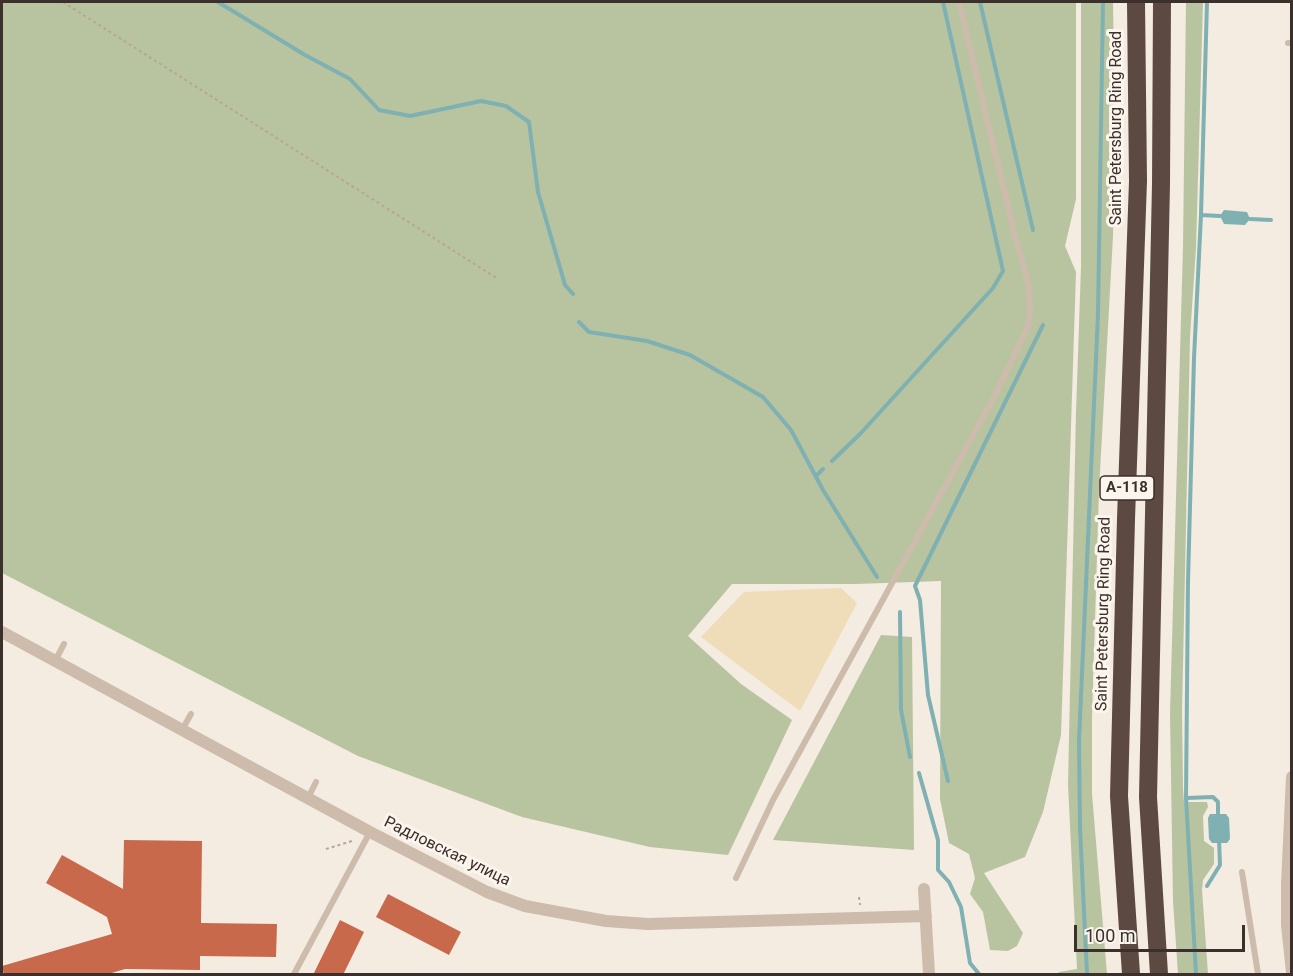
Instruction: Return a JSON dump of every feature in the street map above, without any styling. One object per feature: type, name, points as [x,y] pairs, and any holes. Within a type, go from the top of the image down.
[{"type":"highway","name":"Saint Petersburg Ring Road","points":[[1131,975],[1119,796],[1138,181],[1136,2]]},
{"type":"highway","name":"А-118","points":[[1159,975],[1148,797],[1161,184],[1162,2]]},
{"type":"street","name":"Радловская улица","points":[[2,632],[370,832],[487,892],[525,906],[564,915],[648,924],[926,916]]},
{"type":"street","points":[[1292,777],[1287,905],[1292,972]]},
{"type":"street","points":[[924,889],[929,975]]},
{"type":"lane","points":[[736,878],[773,800],[993,399],[1028,327],[1030,307],[1028,282],[1013,228],[960,2]]},
{"type":"lane","points":[[55,661],[64,644]]},
{"type":"lane","points":[[182,730],[191,714]]},
{"type":"lane","points":[[307,798],[316,782]]},
{"type":"lane","points":[[294,975],[370,832]]},
{"type":"lane","points":[[1242,872],[1258,975]]},
{"type":"path","points":[[63,2],[498,279]]},
{"type":"path","points":[[326,849],[352,841]]},
{"type":"green space","points":[[2,2],[1076,2],[1076,199],[1065,246],[1076,272],[1061,735],[1043,812],[1025,857],[984,873],[1023,933],[1017,946],[1008,951],[990,950],[983,912],[970,894],[975,878],[969,854],[949,843],[940,799],[941,581],[732,584],[688,636],[741,684],[792,720],[728,855],[650,847],[522,817],[358,756],[2,573]]},
{"type":"green space","points":[[1081,2],[1113,2],[1115,136],[1113,236],[1099,490],[1092,718],[1092,794],[1107,974],[1058,974],[1077,969],[1068,785],[1081,267]]},
{"type":"green space","points":[[1186,2],[1203,2],[1196,247],[1190,337],[1182,712],[1183,788],[1184,802],[1207,802],[1208,807],[1203,816],[1204,841],[1214,848],[1214,864],[1203,880],[1202,890],[1208,974],[1178,974],[1173,901],[1170,713],[1183,246]]},
{"type":"green space","points":[[881,635],[912,637],[914,850],[773,840]]},
{"type":"sand","points":[[841,588],[857,603],[800,711],[701,637],[744,592]]},
{"type":"water","points":[[1224,210],[1247,212],[1250,219],[1245,225],[1224,224],[1220,216]]},
{"type":"water","points":[[1210,814],[1226,814],[1229,818],[1230,839],[1227,843],[1212,843],[1209,839],[1208,818]]},
{"type":"building","points":[[124,840],[202,841],[201,923],[277,924],[276,957],[200,956],[200,970],[125,969],[105,975],[4,975],[2,966],[112,934],[107,917],[46,883],[62,855],[123,889]]},
{"type":"building","points":[[388,894],[461,932],[449,955],[376,917]]},
{"type":"building","points":[[340,920],[364,932],[343,975],[313,975]]},
{"type":"waterway","points":[[218,2],[305,55],[350,79],[379,110],[410,116],[481,101],[506,106],[529,122],[538,192],[565,285],[573,294]]},
{"type":"waterway","points":[[832,461],[861,433],[993,288],[1003,271],[943,2]]},
{"type":"waterway","points":[[980,2],[1033,230]]},
{"type":"waterway","points":[[1087,974],[1080,828],[1079,741],[1098,314],[1103,2]]},
{"type":"waterway","points":[[1196,974],[1186,798],[1188,581],[1207,2]]},
{"type":"waterway","points":[[1201,215],[1220,216]]},
{"type":"waterway","points":[[1250,219],[1271,220]]},
{"type":"waterway","points":[[579,322],[589,332],[647,341],[690,355],[763,397],[791,430],[823,490],[877,577]]},
{"type":"waterway","points":[[948,781],[928,695],[920,600],[915,586],[1043,325]]},
{"type":"waterway","points":[[816,476],[823,469]]},
{"type":"waterway","points":[[900,612],[901,710],[910,757]]},
{"type":"waterway","points":[[919,773],[938,840],[938,870],[949,882],[961,907],[970,963],[979,974]]},
{"type":"waterway","points":[[1186,798],[1213,797],[1218,802],[1218,817]]},
{"type":"waterway","points":[[1207,886],[1220,865],[1219,839]]}]
